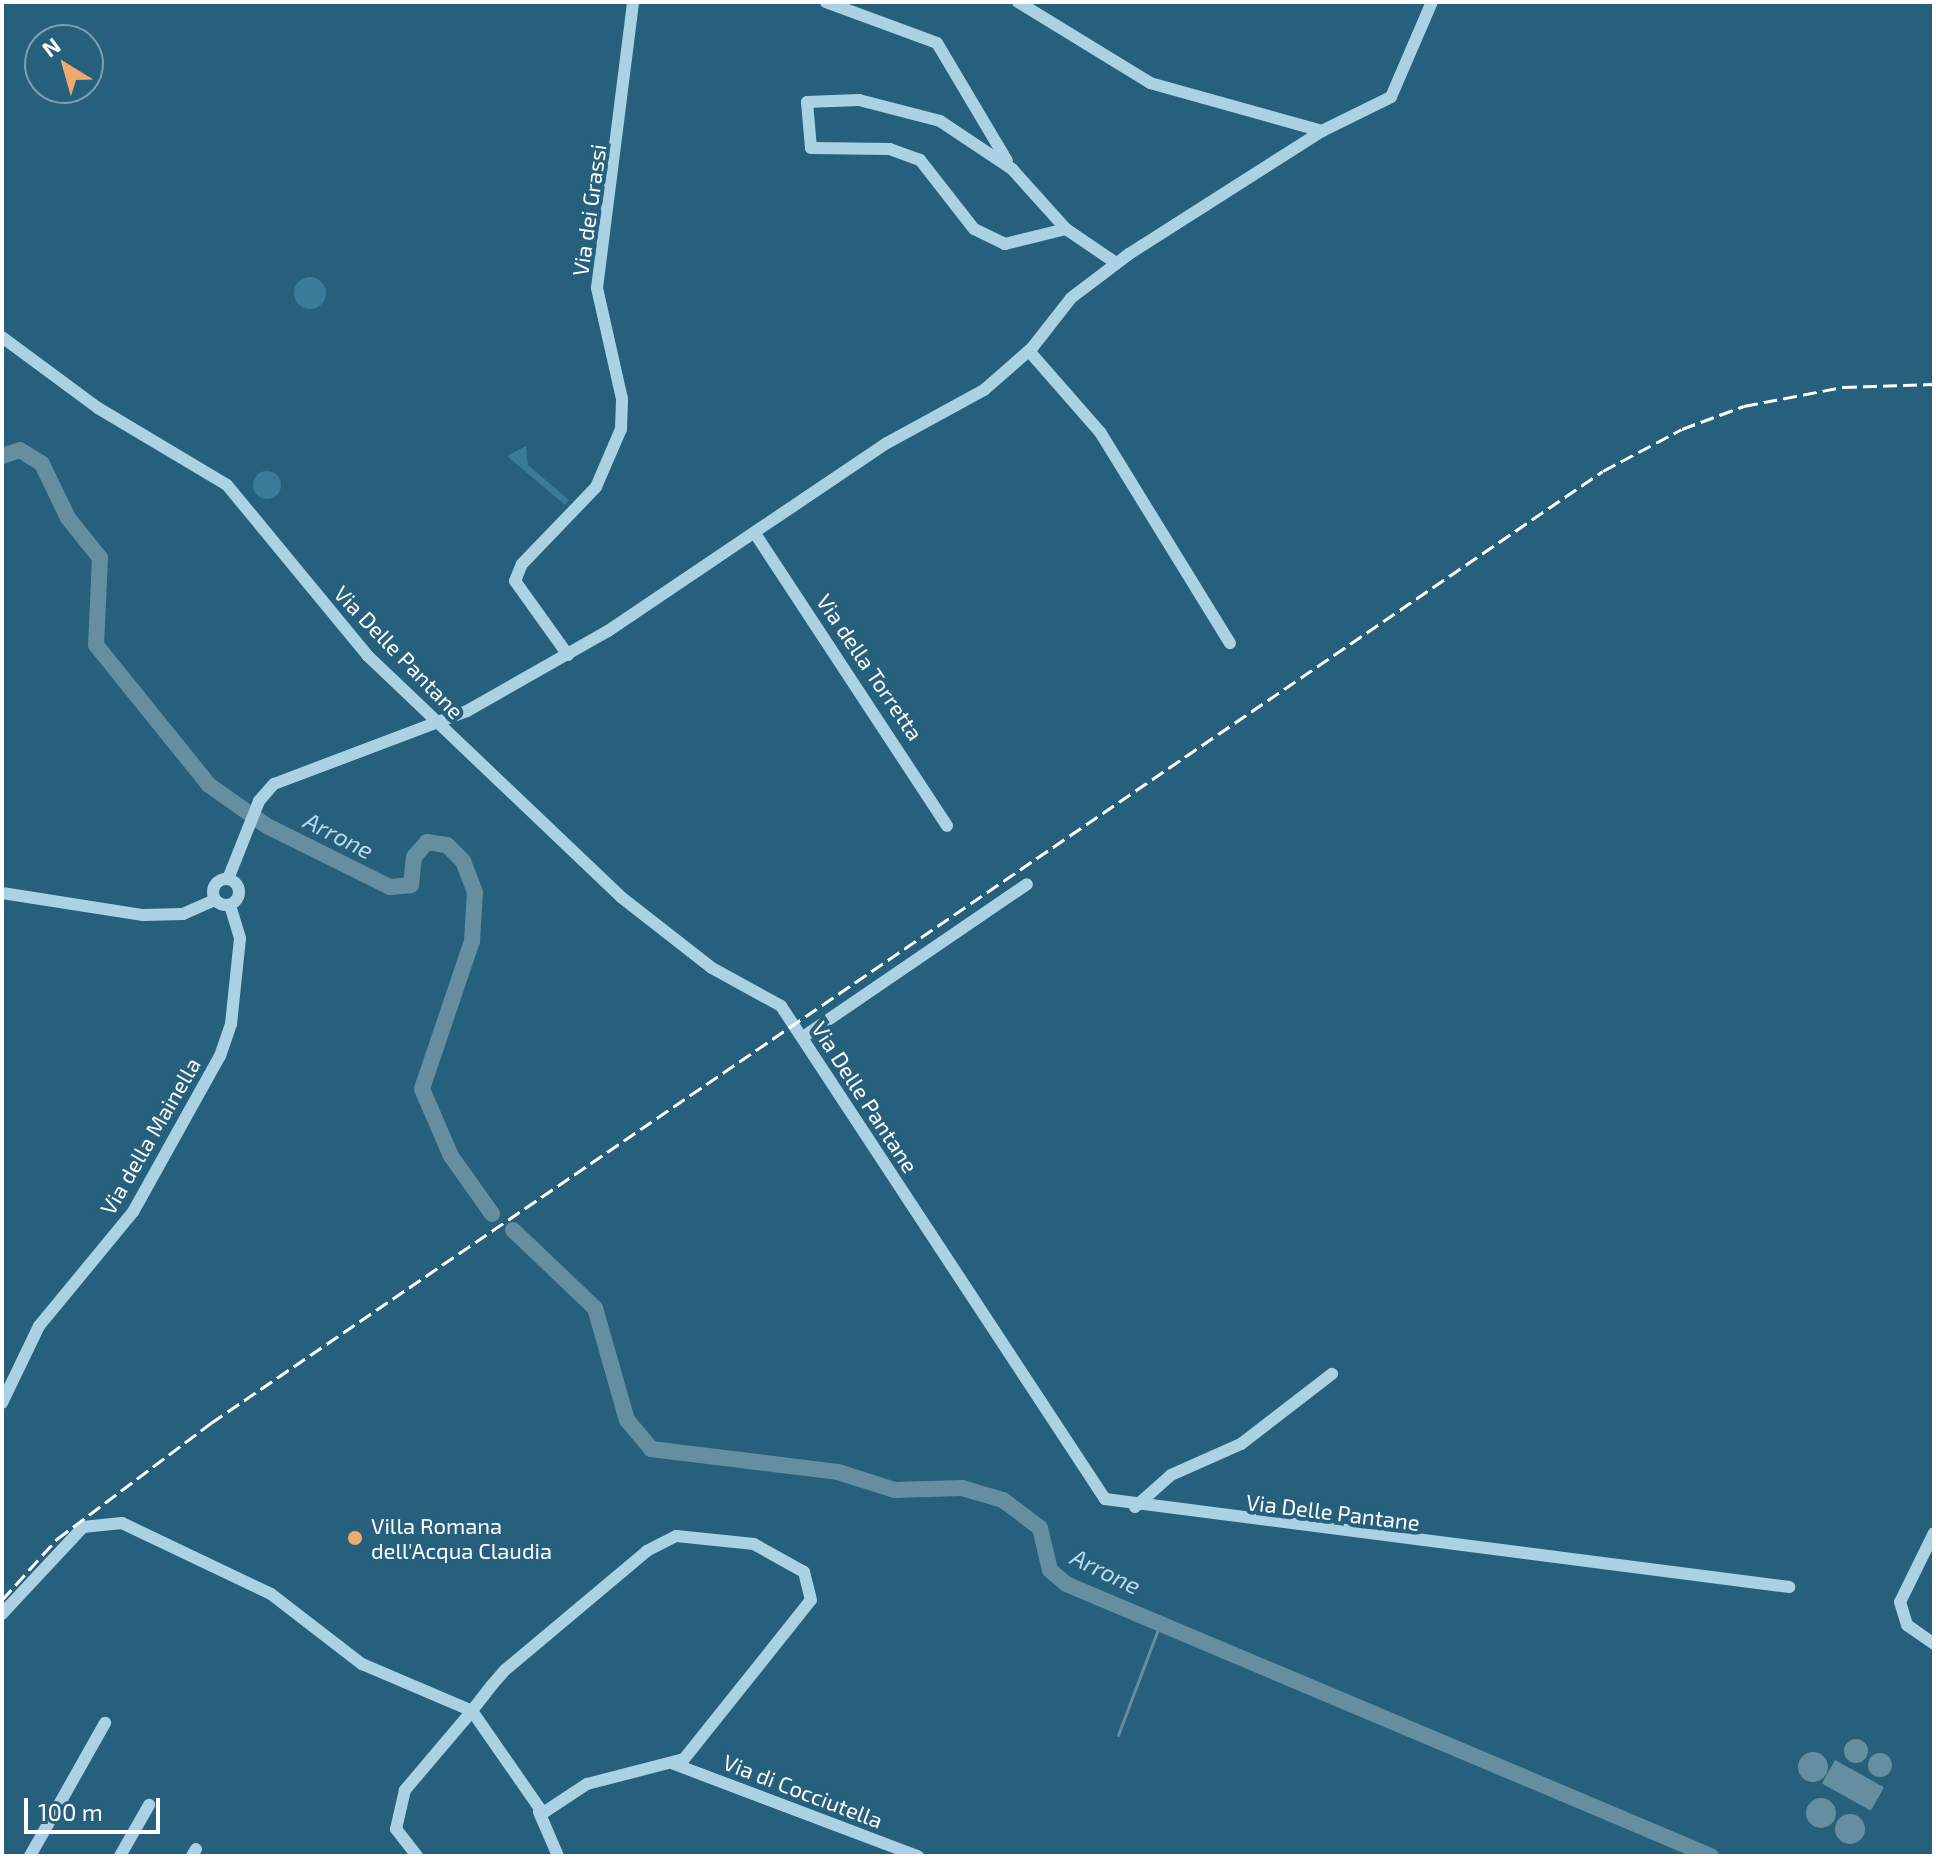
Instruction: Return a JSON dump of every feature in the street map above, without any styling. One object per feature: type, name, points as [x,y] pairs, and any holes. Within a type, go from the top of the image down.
[{"type":"street","name":"Via dei Grassi","points":[[568,655],[515,581],[522,564],[596,487],[621,429],[622,399],[597,288],[633,2]]},
{"type":"street","points":[[826,2],[937,43],[1012,169],[1066,229],[1116,263]]},
{"type":"street","points":[[1018,2],[1150,83],[1322,131]]},
{"type":"street","points":[[228,879],[257,805],[290,775],[437,721],[568,655],[756,535],[887,443],[984,390],[1029,351],[1071,298],[1116,263],[1322,131],[1396,92],[1432,2]]},
{"type":"street","points":[[1012,169],[940,121],[859,100],[807,102],[811,148],[890,149],[920,160],[974,229],[1005,244],[1066,229]]},
{"type":"street","name":"Via Delle Pantane","points":[[2,337],[98,408],[227,485],[351,637],[641,915],[712,968],[775,1001],[803,1037],[1088,1479],[1108,1501],[1135,1507],[1789,1587]]},
{"type":"street","points":[[1029,351],[1100,432],[1230,643]]},
{"type":"street","name":"Via della Torretta","points":[[756,535],[947,826]]},
{"type":"street","points":[[214,900],[215,883],[228,879]]},
{"type":"street","points":[[2,893],[143,915],[183,914],[214,900],[230,905],[239,892],[228,879]]},
{"type":"street","points":[[803,1037],[1027,884]]},
{"type":"street","name":"Via della Mainella","points":[[2,1403],[39,1326],[133,1212],[220,1056],[231,1024],[240,938],[230,905]]},
{"type":"street","points":[[1135,1507],[1171,1475],[1241,1444],[1332,1374]]},
{"type":"street","points":[[2,1614],[78,1531],[111,1520],[271,1594],[362,1664],[472,1711],[539,1812],[558,1856]]},
{"type":"street","points":[[1934,1533],[1900,1606],[1909,1627],[1934,1644]]},
{"type":"street","points":[[417,1856],[396,1829],[403,1793],[523,1654],[671,1537],[774,1549],[800,1567],[814,1590],[674,1764],[587,1784],[539,1812]]},
{"type":"street","points":[[30,1856],[105,1723]]},
{"type":"street","name":"Via di Cocciutella","points":[[674,1764],[918,1856]]},
{"type":"street","points":[[120,1856],[149,1805]]},
{"type":"shaded area","points":[[310,277],[321,282],[326,293],[321,304],[310,309],[299,304],[294,293],[299,282]]},
{"type":"shaded area","points":[[526,446],[528,465],[569,500],[565,505],[507,456]]},
{"type":"shaded area","points":[[267,471],[277,475],[281,485],[277,495],[267,499],[257,495],[253,485],[257,475]]},
{"type":"shaded area","points":[[1856,1739],[1865,1742],[1868,1751],[1865,1760],[1856,1763],[1847,1760],[1844,1751],[1847,1742]]},
{"type":"shaded area","points":[[1813,1752],[1823,1757],[1828,1767],[1823,1777],[1813,1782],[1803,1777],[1798,1767],[1803,1757]]},
{"type":"shaded area","points":[[1880,1753],[1889,1756],[1892,1765],[1889,1774],[1880,1777],[1871,1774],[1868,1765],[1871,1756]]},
{"type":"shaded area","points":[[1835,1760],[1884,1787],[1871,1811],[1822,1784]]},
{"type":"shaded area","points":[[1821,1798],[1832,1802],[1836,1813],[1832,1824],[1821,1828],[1810,1824],[1806,1813],[1810,1802]]},
{"type":"shaded area","points":[[1850,1814],[1861,1818],[1865,1829],[1861,1840],[1850,1844],[1839,1840],[1835,1829],[1839,1818]]},
{"type":"waterway","name":"Arrone","points":[[2,456],[20,450],[42,464],[68,518],[100,558],[96,645],[209,785],[267,826],[390,887],[411,885],[414,857],[427,842],[447,845],[463,861],[475,892],[472,941],[422,1089],[451,1156],[492,1214]]},
{"type":"waterway","name":"Arrone","points":[[513,1230],[595,1308],[627,1420],[651,1449],[838,1472],[895,1490],[962,1488],[1003,1500],[1040,1528],[1050,1570],[1066,1584],[1711,1856]]},
{"type":"waterway","points":[[1118,1735],[1161,1621]]},
{"type":"railway","points":[[2,1600],[57,1539],[211,1423],[1603,471],[1682,429],[1744,406],[1843,387],[1934,384]]},
{"type":"place","name":"Villa Romana dell'Acqua Claudia","points":[[355,1538]]}]
